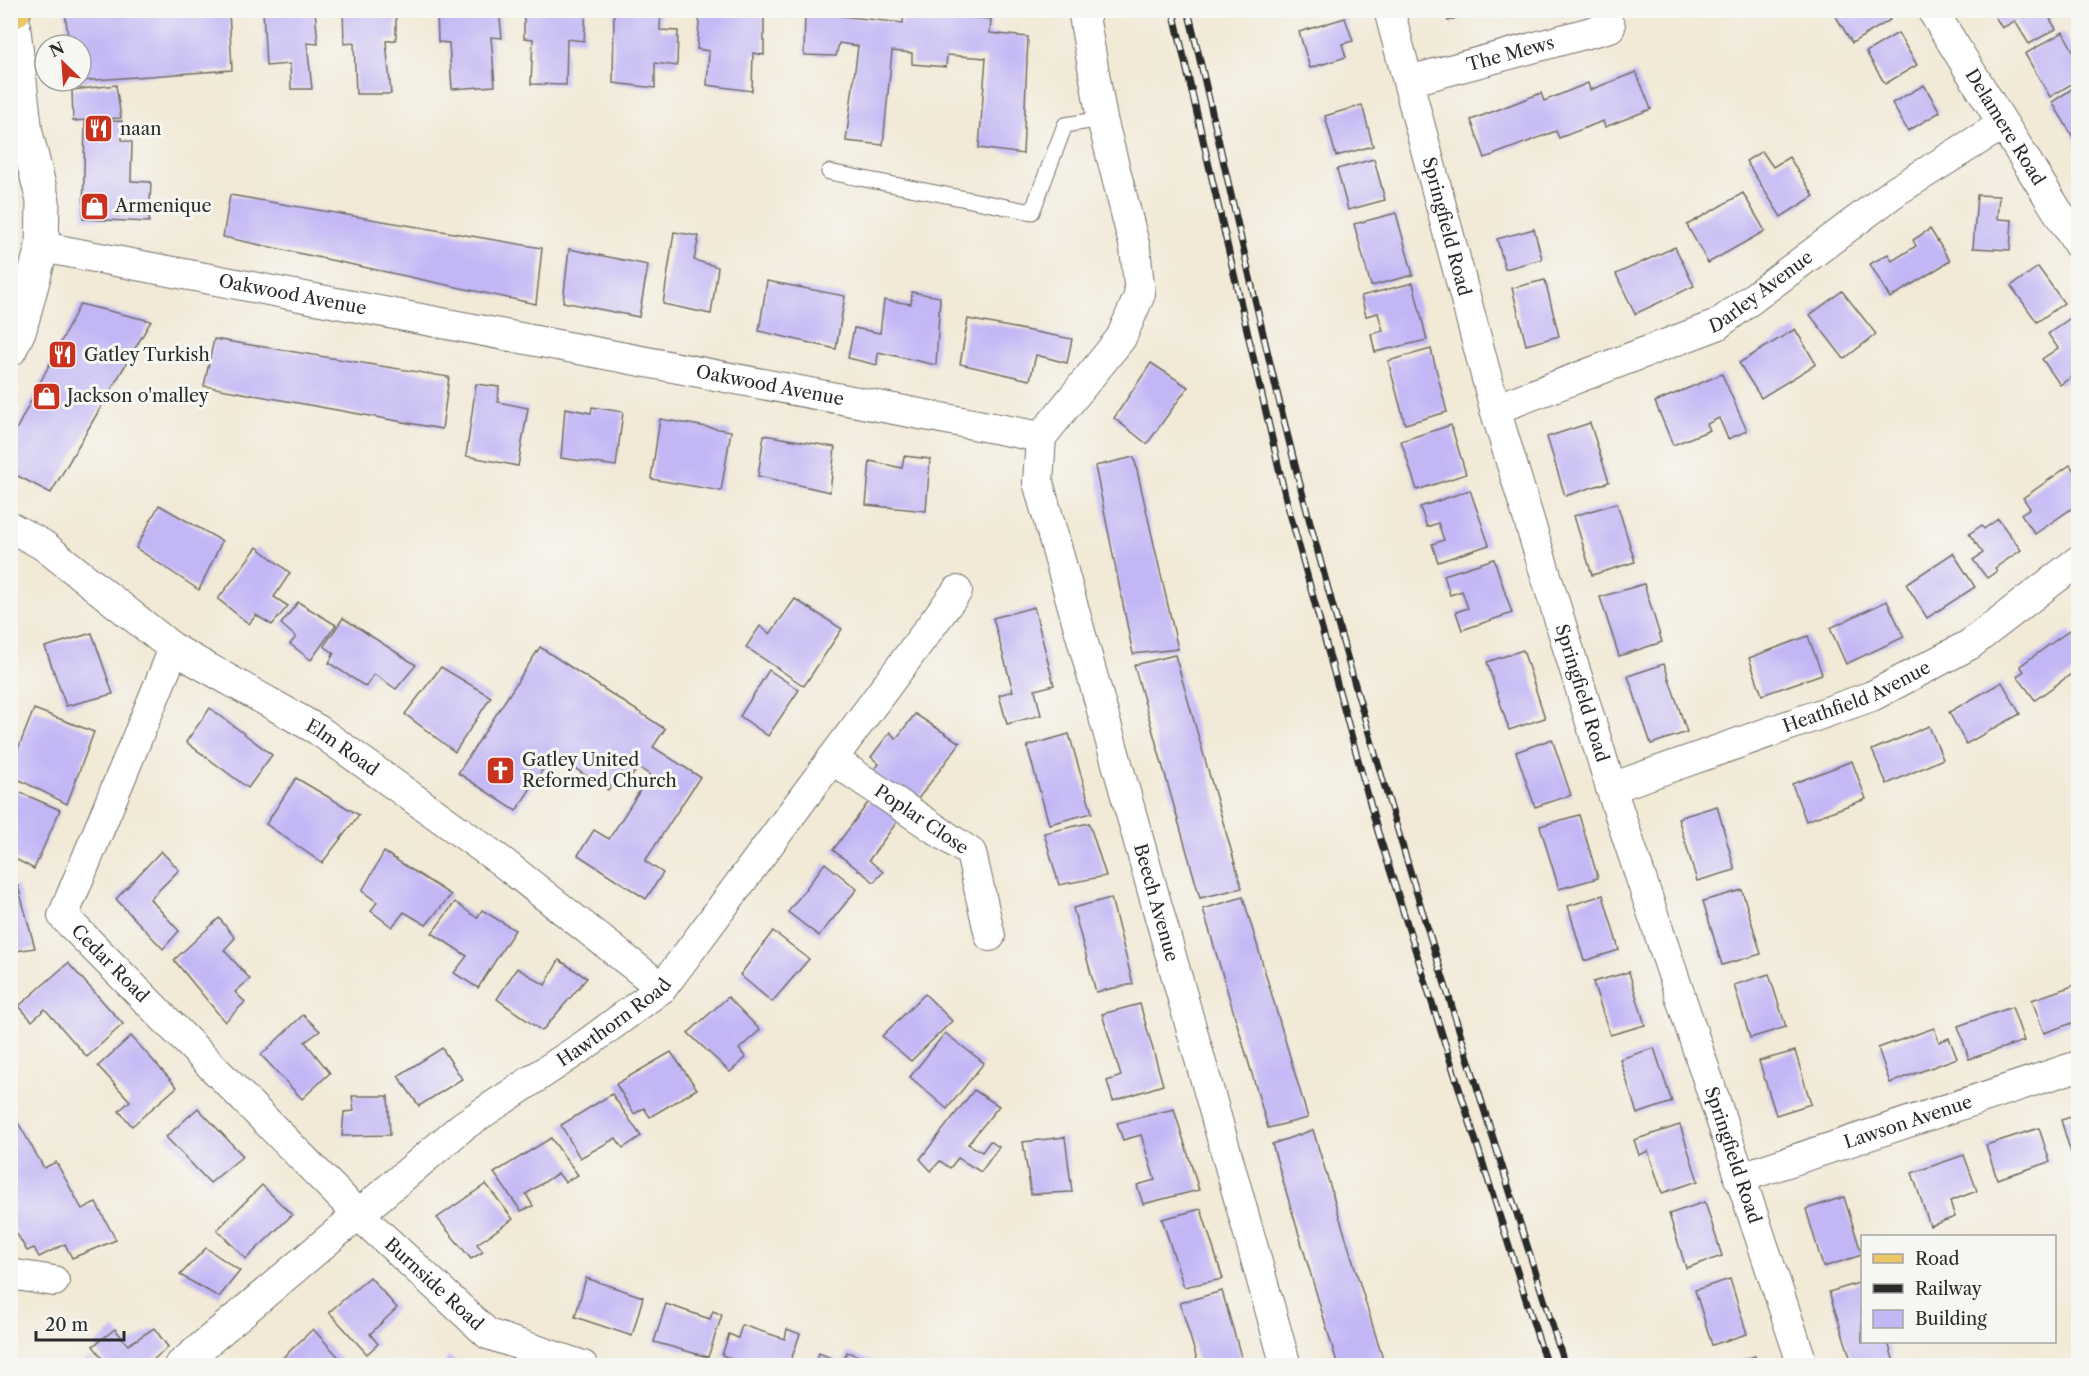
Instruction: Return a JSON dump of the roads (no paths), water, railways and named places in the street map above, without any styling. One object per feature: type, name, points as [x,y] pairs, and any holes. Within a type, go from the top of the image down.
[{"type":"street","points":[[1041,437],[1121,338],[1140,294],[1135,248],[1102,119],[1083,10]]},
{"type":"street","name":"Springfield Road","points":[[1389,10],[1495,409],[1611,788],[1803,1365]]},
{"type":"street","name":"Delamere Road","points":[[1932,10],[2002,125],[2079,244]]},
{"type":"street","points":[[10,350],[20,328],[42,247],[43,201],[18,125],[12,12]]},
{"type":"street","name":"The Mews","points":[[1409,81],[1610,27]]},
{"type":"street","name":"Darley Avenue","points":[[1495,409],[1717,326],[1896,191],[2002,125]]},
{"type":"street","name":"Oakwood Avenue","points":[[42,247],[1041,437]]},
{"type":"street","name":"Beech Avenue","points":[[1041,437],[1038,482],[1286,1365]]},
{"type":"street","name":"Elm Road","points":[[10,527],[43,545],[174,649],[318,730],[501,861],[662,988]]},
{"type":"street","name":"Heathfield Avenue","points":[[1611,788],[1872,696],[1969,645],[2079,561]]},
{"type":"street","name":"Hawthorn Road","points":[[179,1365],[360,1216],[463,1126],[585,1045],[662,988],[957,591]]},
{"type":"street","name":"Cedar Road","points":[[174,649],[63,916],[360,1216]]},
{"type":"street","name":"Poplar Close","points":[[832,759],[971,853],[990,936]]},
{"type":"street","name":"Lawson Avenue","points":[[1739,1178],[2079,1066]]},
{"type":"street","name":"Burnside Road","points":[[360,1216],[488,1334],[583,1365]]},
{"type":"street","points":[[10,1274],[54,1281]]},
{"type":"lane","points":[[830,172],[1032,212],[1065,125],[1102,119]]},
{"type":"railway","points":[[1173,10],[1286,499],[1378,832],[1547,1366]]},
{"type":"railway","points":[[1188,10],[1272,372],[1332,602],[1428,930],[1565,1366]]},
{"type":"place","name":"naan","points":[[99,129]]},
{"type":"place","name":"Armenique","points":[[94,206]]},
{"type":"place","name":"Gatley Turkish","points":[[63,355]]},
{"type":"place","name":"Jackson o'malley","points":[[46,396]]},
{"type":"place","name":"Gatley United Reformed Church","points":[[501,770]]}]
